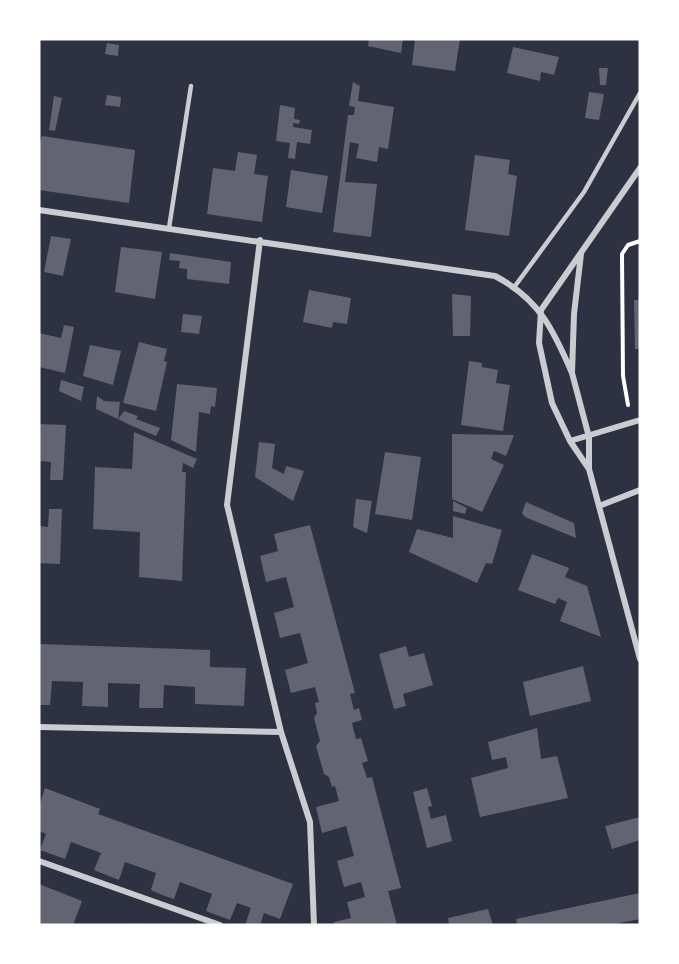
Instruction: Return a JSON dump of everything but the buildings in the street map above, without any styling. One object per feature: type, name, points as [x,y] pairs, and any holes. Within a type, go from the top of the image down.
[{"type":"street","points":[[590,469],[570,441],[552,403],[538,343],[541,310],[640,168]]},
{"type":"street","points":[[39,210],[260,240],[495,276],[515,286],[541,310],[556,335],[572,373],[589,437],[590,469],[640,659]]},
{"type":"street","points":[[260,240],[227,505],[280,732],[310,822],[314,925]]},
{"type":"street","points":[[572,373],[574,314],[581,254]]},
{"type":"street","points":[[570,441],[640,420]]},
{"type":"street","points":[[599,506],[640,490]]},
{"type":"street","points":[[39,728],[280,732]]},
{"type":"street","points":[[39,861],[220,925]]},
{"type":"lane","points":[[169,228],[191,86]]},
{"type":"lane","points":[[515,286],[584,192],[640,93]]},
{"type":"path","points":[[631,423],[623,376],[622,254],[628,245],[640,241]]}]
